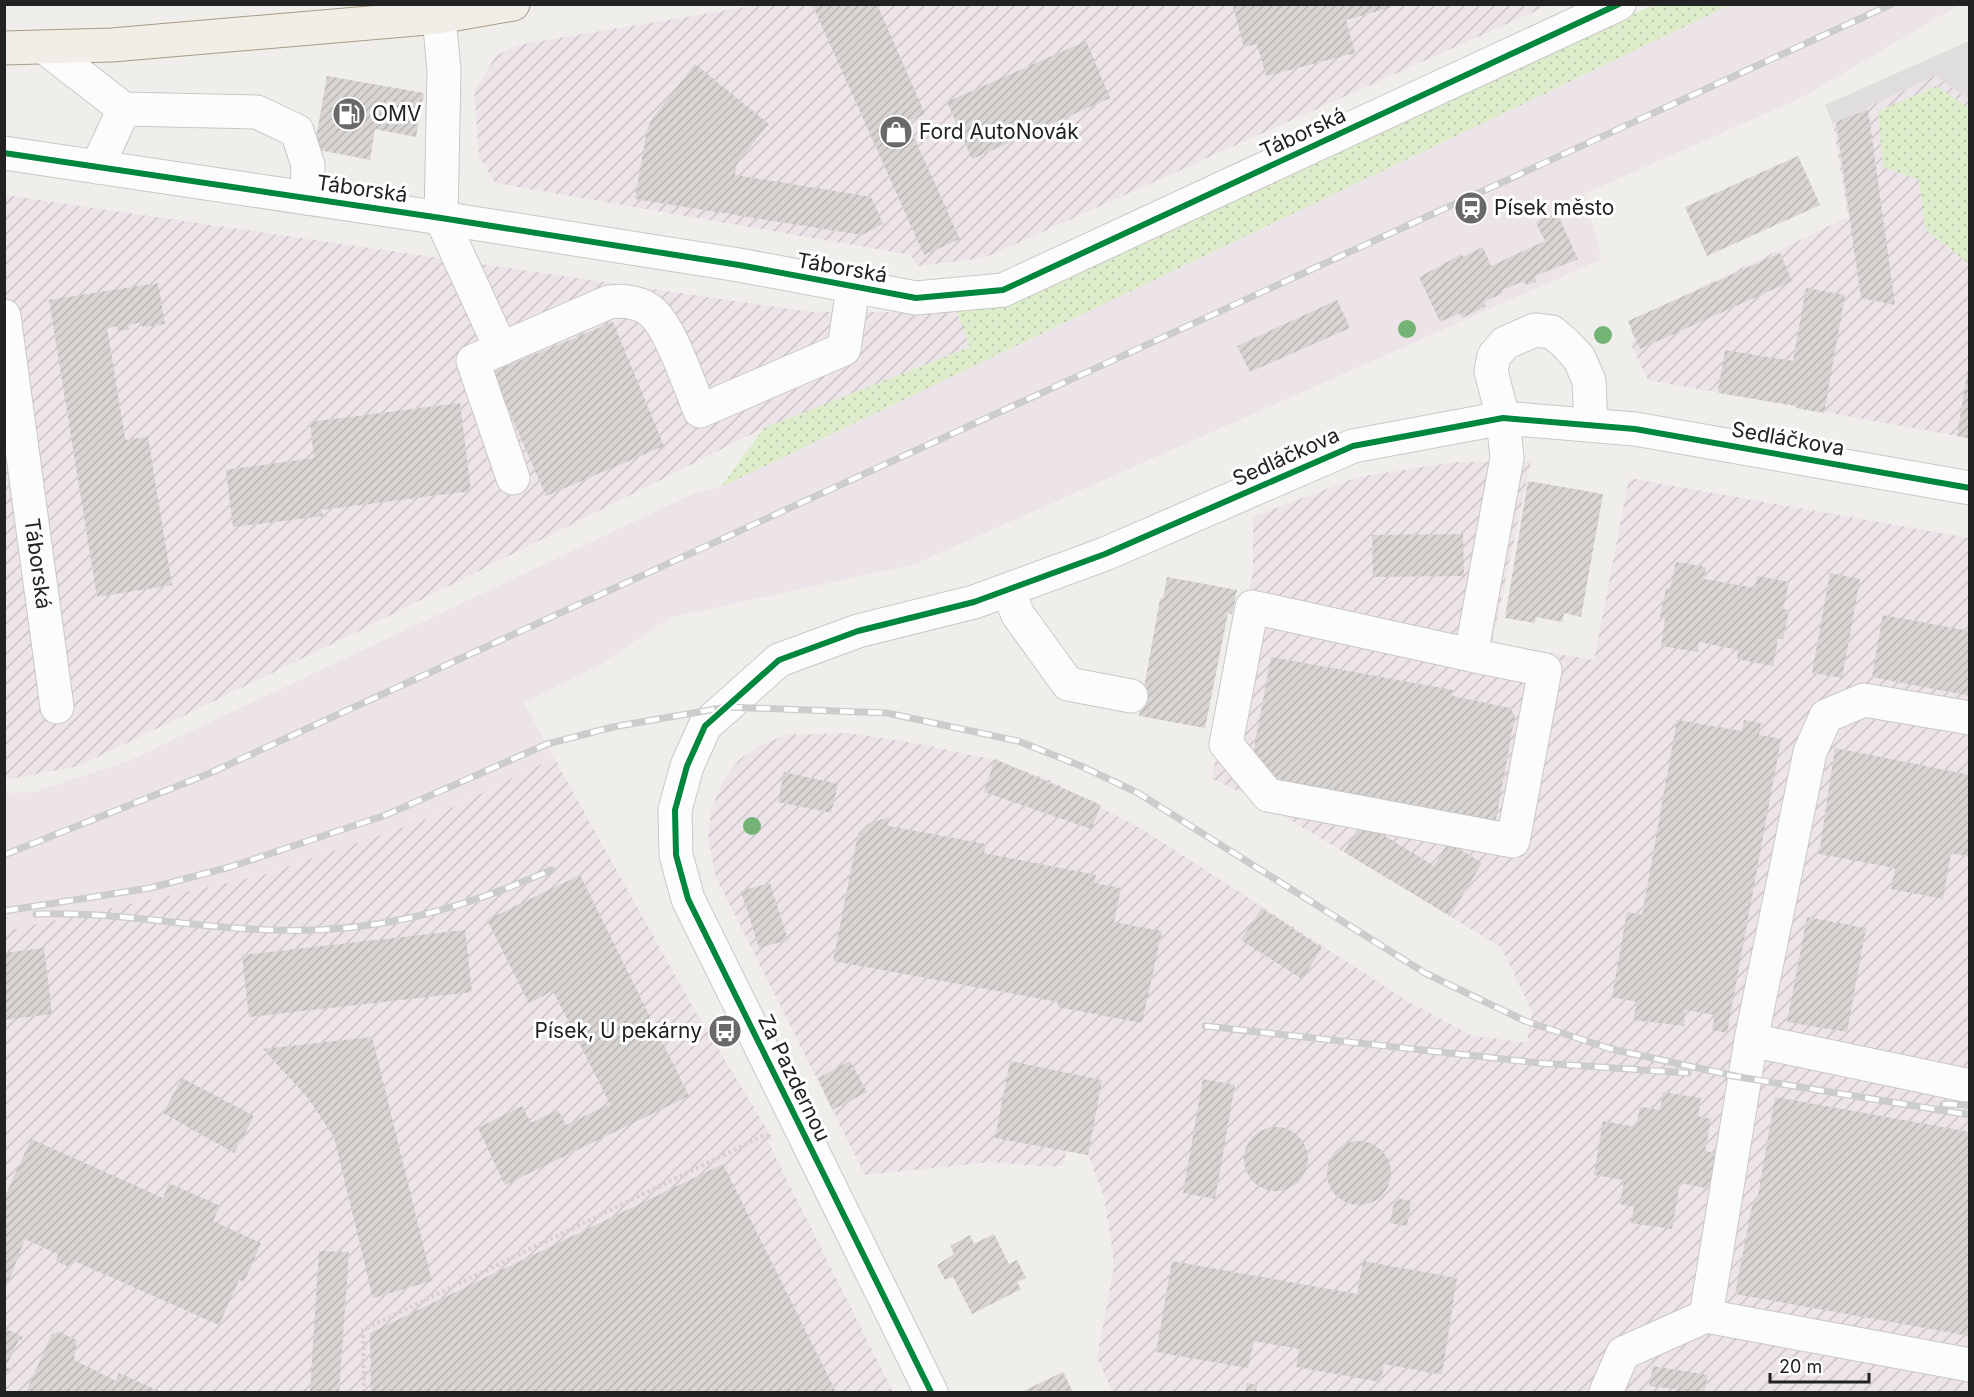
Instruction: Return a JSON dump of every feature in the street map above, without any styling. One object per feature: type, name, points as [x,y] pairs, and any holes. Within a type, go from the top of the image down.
[{"type":"main road","points":[[4,48],[112,45],[439,17],[513,4]]},
{"type":"street","points":[[408,4],[439,17],[444,70],[441,218],[501,349]]},
{"type":"street","name":"Táborská","points":[[4,153],[441,218],[916,298],[1003,290],[1619,4]]},
{"type":"street","points":[[44,47],[124,109],[257,112],[297,131],[308,165],[307,198]]},
{"type":"street","points":[[97,167],[124,109]]},
{"type":"street","points":[[513,477],[473,361],[609,302],[620,300],[639,304],[652,311],[663,325],[700,411],[844,349],[853,287]]},
{"type":"street","name":"Táborská","points":[[4,316],[57,707]]},
{"type":"street","points":[[1471,655],[1508,458],[1503,418],[1491,371],[1494,356],[1505,343],[1535,330],[1552,332],[1579,358],[1589,381],[1591,425]]},
{"type":"street","name":"Sedláčkova","points":[[687,766],[705,726],[779,660],[858,631],[974,602],[1105,555],[1353,446],[1503,418],[1635,429],[1970,488]]},
{"type":"street","points":[[1008,590],[1018,615],[1068,684],[1131,696]]},
{"type":"street","points":[[1252,607],[1471,655],[1545,670],[1513,841],[1268,795],[1226,744],[1252,607]]},
{"type":"street","points":[[1706,1316],[1751,1040],[1810,752],[1826,716],[1864,700],[1970,718]]},
{"type":"street","name":"Za Pazdernou","points":[[687,766],[675,810],[676,855],[688,899],[932,1392]]},
{"type":"street","points":[[1751,1040],[1970,1086]]},
{"type":"street","points":[[1606,1392],[1623,1353],[1706,1316],[1970,1365]]},
{"type":"path","points":[[364,1392],[363,1330],[776,1130]]},
{"type":"shaded area","points":[[758,5],[1549,5],[984,258],[917,266],[911,255],[495,183],[479,157],[474,91],[496,56],[517,45]]},
{"type":"shaded area","points":[[1730,5],[1959,5],[1801,98],[1584,194],[1602,259],[915,564],[669,618],[596,667],[524,703],[554,758],[432,817],[263,875],[5,931],[4,793],[35,792],[126,762],[699,491],[721,487]]},
{"type":"shaded area","points":[[1969,41],[1969,99],[1934,76],[1833,124],[1825,105]]},
{"type":"shaded area","points":[[1934,76],[1969,99],[1969,438],[1648,380],[1631,345],[1634,340],[1629,322],[1848,217],[1833,124]]},
{"type":"shaded area","points":[[5,195],[811,312],[957,312],[970,347],[764,428],[357,632],[79,766],[5,780]]},
{"type":"shaded area","points":[[1455,462],[1531,462],[1492,643],[1594,660],[1629,478],[1969,538],[1969,1392],[1113,1392],[1097,1358],[1113,1272],[1113,1254],[1104,1197],[1088,1155],[1066,1151],[1063,1165],[1048,1167],[991,1162],[865,1175],[715,875],[708,834],[712,807],[724,779],[739,760],[759,746],[785,735],[847,733],[914,743],[991,759],[1050,780],[1145,831],[1409,1002],[1473,1036],[1527,1043],[1532,1011],[1501,947],[1254,798],[1212,779],[1253,571],[1253,517],[1358,477]]},
{"type":"shaded area","points":[[554,758],[694,1009],[773,1139],[768,1142],[893,1392],[5,1392],[4,931],[263,875],[432,817]]},
{"type":"green space","points":[[1654,5],[1730,5],[721,487],[764,428],[970,347],[957,312]]},
{"type":"green space","points":[[1937,86],[1969,108],[1969,264],[1925,229],[1919,180],[1883,167],[1878,111]]},
{"type":"building","points":[[812,4],[877,4],[925,114],[907,122],[960,239],[924,255]]},
{"type":"building","points":[[1232,4],[1399,5],[1346,20],[1355,53],[1266,76],[1257,44],[1244,47]]},
{"type":"building","points":[[1086,41],[1110,98],[972,159],[947,102]]},
{"type":"building","points":[[695,64],[769,124],[737,163],[735,175],[871,197],[883,224],[862,235],[635,199],[647,130],[652,119]]},
{"type":"building","points":[[327,76],[424,93],[416,137],[375,129],[370,160],[314,149]]},
{"type":"building","points":[[1868,109],[1895,305],[1861,298],[1836,122]]},
{"type":"building","points":[[1798,156],[1820,205],[1707,256],[1685,207]]},
{"type":"building","points":[[1557,213],[1578,259],[1535,276],[1536,282],[1526,285],[1524,281],[1502,290],[1503,293],[1484,302],[1486,306],[1462,318],[1460,313],[1440,322],[1419,277],[1462,254],[1463,257],[1483,247],[1491,266],[1545,241],[1536,223],[1541,218]]},
{"type":"building","points":[[1780,253],[1792,281],[1640,349],[1628,321]]},
{"type":"building","points":[[158,283],[165,324],[142,327],[142,322],[128,325],[129,330],[118,331],[117,326],[107,328],[126,440],[148,437],[172,585],[97,597],[49,300]]},
{"type":"building","points":[[1806,288],[1845,295],[1824,413],[1796,408],[1797,406],[1719,393],[1717,397],[1725,350],[1793,361]]},
{"type":"building","points":[[1337,300],[1350,328],[1250,372],[1237,346]]},
{"type":"building","points":[[613,322],[664,446],[546,496],[492,372]]},
{"type":"building","points":[[1968,368],[1970,368],[1970,439],[1957,436]]},
{"type":"building","points":[[460,403],[471,491],[321,510],[323,516],[233,527],[226,470],[314,458],[310,422]]},
{"type":"building","points":[[1528,481],[1603,494],[1581,617],[1564,613],[1562,622],[1536,617],[1535,623],[1505,618]]},
{"type":"building","points":[[1463,534],[1464,576],[1373,577],[1372,535]]},
{"type":"building","points":[[1676,562],[1706,567],[1704,579],[1755,588],[1757,576],[1789,582],[1783,609],[1789,610],[1783,639],[1778,639],[1773,666],[1737,659],[1738,650],[1699,642],[1698,652],[1661,646],[1665,619],[1660,617],[1666,588],[1670,589]]},
{"type":"building","points":[[1830,573],[1860,579],[1842,678],[1812,673]]},
{"type":"building","points":[[1167,577],[1237,590],[1232,614],[1228,613],[1205,728],[1139,716],[1160,599],[1163,599]]},
{"type":"building","points":[[1883,615],[1970,631],[1970,696],[1872,677]]},
{"type":"building","points":[[1271,657],[1453,690],[1452,696],[1510,708],[1515,716],[1495,824],[1276,783],[1253,754]]},
{"type":"building","points":[[1677,720],[1742,731],[1744,720],[1761,723],[1759,735],[1781,739],[1727,1033],[1712,1030],[1715,1015],[1685,1010],[1684,1026],[1633,1020],[1637,1002],[1612,997],[1627,912],[1642,915]]},
{"type":"building","points":[[1835,748],[1970,775],[1970,857],[1951,853],[1943,899],[1891,889],[1895,868],[1819,854]]},
{"type":"building","points":[[995,759],[1101,805],[1091,829],[984,792]]},
{"type":"building","points":[[784,772],[838,784],[831,813],[778,802]]},
{"type":"building","points":[[889,817],[888,826],[986,844],[984,853],[1096,875],[1094,883],[1121,888],[1114,922],[1162,931],[1142,1023],[1058,1007],[1058,1002],[833,961],[858,834],[868,824]]},
{"type":"building","points":[[1362,822],[1434,866],[1448,842],[1482,863],[1450,916],[1344,852]]},
{"type":"building","points":[[580,875],[689,1096],[505,1185],[478,1128],[522,1106],[531,1123],[558,1110],[566,1125],[610,1104],[553,991],[529,1003],[487,920]]},
{"type":"building","points":[[770,883],[788,940],[759,948],[741,891]]},
{"type":"building","points":[[1262,908],[1322,948],[1302,979],[1241,940]]},
{"type":"building","points":[[1807,917],[1866,928],[1847,1032],[1787,1022]]},
{"type":"building","points":[[465,930],[472,992],[249,1017],[242,955]]},
{"type":"building","points":[[44,948],[52,1014],[4,1020],[4,953]]},
{"type":"building","points":[[372,1037],[432,1281],[373,1298],[334,1137],[308,1098],[263,1049]]},
{"type":"building","points":[[850,1061],[867,1092],[832,1110],[818,1078]]},
{"type":"building","points":[[1010,1061],[1102,1080],[1088,1155],[995,1138]]},
{"type":"building","points":[[182,1078],[254,1116],[234,1153],[163,1113]]},
{"type":"building","points":[[1203,1079],[1235,1085],[1215,1199],[1183,1193]]},
{"type":"building","points":[[1663,1092],[1701,1098],[1698,1116],[1711,1119],[1705,1151],[1717,1153],[1711,1189],[1680,1183],[1672,1229],[1631,1223],[1634,1207],[1620,1204],[1624,1180],[1594,1175],[1603,1121],[1636,1127],[1640,1107],[1660,1110]]},
{"type":"building","points":[[1775,1097],[1970,1132],[1970,1336],[1735,1294],[1753,1201],[1757,1201]]},
{"type":"building","points":[[1276,1127],[1294,1133],[1302,1141],[1308,1159],[1302,1177],[1294,1185],[1276,1191],[1258,1185],[1250,1177],[1244,1159],[1250,1141],[1258,1133]]},
{"type":"building","points":[[31,1139],[163,1198],[169,1183],[220,1206],[213,1221],[261,1243],[244,1282],[239,1280],[219,1325],[72,1260],[69,1267],[56,1261],[58,1254],[25,1239],[8,1283],[4,1281],[4,1199]]},
{"type":"building","points":[[1359,1141],[1377,1146],[1382,1150],[1386,1155],[1391,1173],[1386,1191],[1382,1196],[1377,1200],[1359,1205],[1341,1200],[1336,1196],[1332,1191],[1327,1173],[1332,1155],[1336,1150],[1341,1146]]},
{"type":"building","points":[[723,1164],[836,1392],[371,1392],[370,1333]]},
{"type":"building","points":[[1395,1198],[1411,1201],[1407,1226],[1390,1223]]},
{"type":"building","points":[[994,1234],[1009,1264],[1017,1260],[1026,1278],[1017,1282],[1021,1289],[972,1314],[953,1277],[945,1280],[937,1265],[954,1254],[950,1246],[970,1235],[974,1244]]},
{"type":"building","points":[[319,1251],[349,1252],[339,1392],[310,1392]]},
{"type":"building","points":[[1172,1261],[1357,1294],[1363,1261],[1457,1278],[1442,1374],[1430,1373],[1430,1376],[1428,1372],[1384,1364],[1381,1382],[1296,1367],[1299,1349],[1254,1341],[1248,1368],[1156,1352]]},
{"type":"building","points":[[4,1328],[23,1337],[19,1339],[6,1367],[9,1368],[8,1371],[4,1371]]},
{"type":"building","points":[[59,1332],[77,1340],[74,1360],[116,1381],[119,1373],[161,1392],[26,1392],[52,1334]]},
{"type":"building","points":[[1653,1366],[1708,1375],[1704,1392],[1675,1392],[1675,1389],[1649,1386]]},
{"type":"building","points":[[1063,1372],[1073,1392],[1021,1392]]},
{"type":"building","points":[[1247,1383],[1257,1385],[1256,1392],[1245,1392]]},
{"type":"railway","points":[[4,855],[208,774],[1892,4]]},
{"type":"railway","points":[[4,911],[150,888],[230,867],[386,815],[547,744],[613,727],[727,707],[887,713],[1018,741],[1081,766],[1138,793],[1425,973],[1525,1021],[1611,1049],[1735,1076]]},
{"type":"railway","points":[[36,914],[125,917],[243,929],[346,928],[449,908],[551,870]]},
{"type":"railway","points":[[1205,1026],[1539,1063],[1688,1073]]},
{"type":"railway","points":[[1727,1075],[1970,1115]]},
{"type":"railway","points":[[1943,1104],[1970,1105]]},
{"type":"cycle path","points":[[4,153],[739,265],[916,298],[1003,290],[1619,4]]},
{"type":"cycle path","points":[[931,1392],[688,899],[676,855],[675,810],[687,766],[705,726],[779,660],[858,631],[974,602],[1105,554],[1353,446],[1503,418],[1635,429],[1970,488]]},
{"type":"place","name":"OMV","points":[[349,114]]},
{"type":"place","name":"Ford AutoNovák","points":[[896,132]]},
{"type":"place","name":"Písek město","points":[[1471,208]]},
{"type":"place","name":"Písek, U pekárny","points":[[725,1031]]}]
